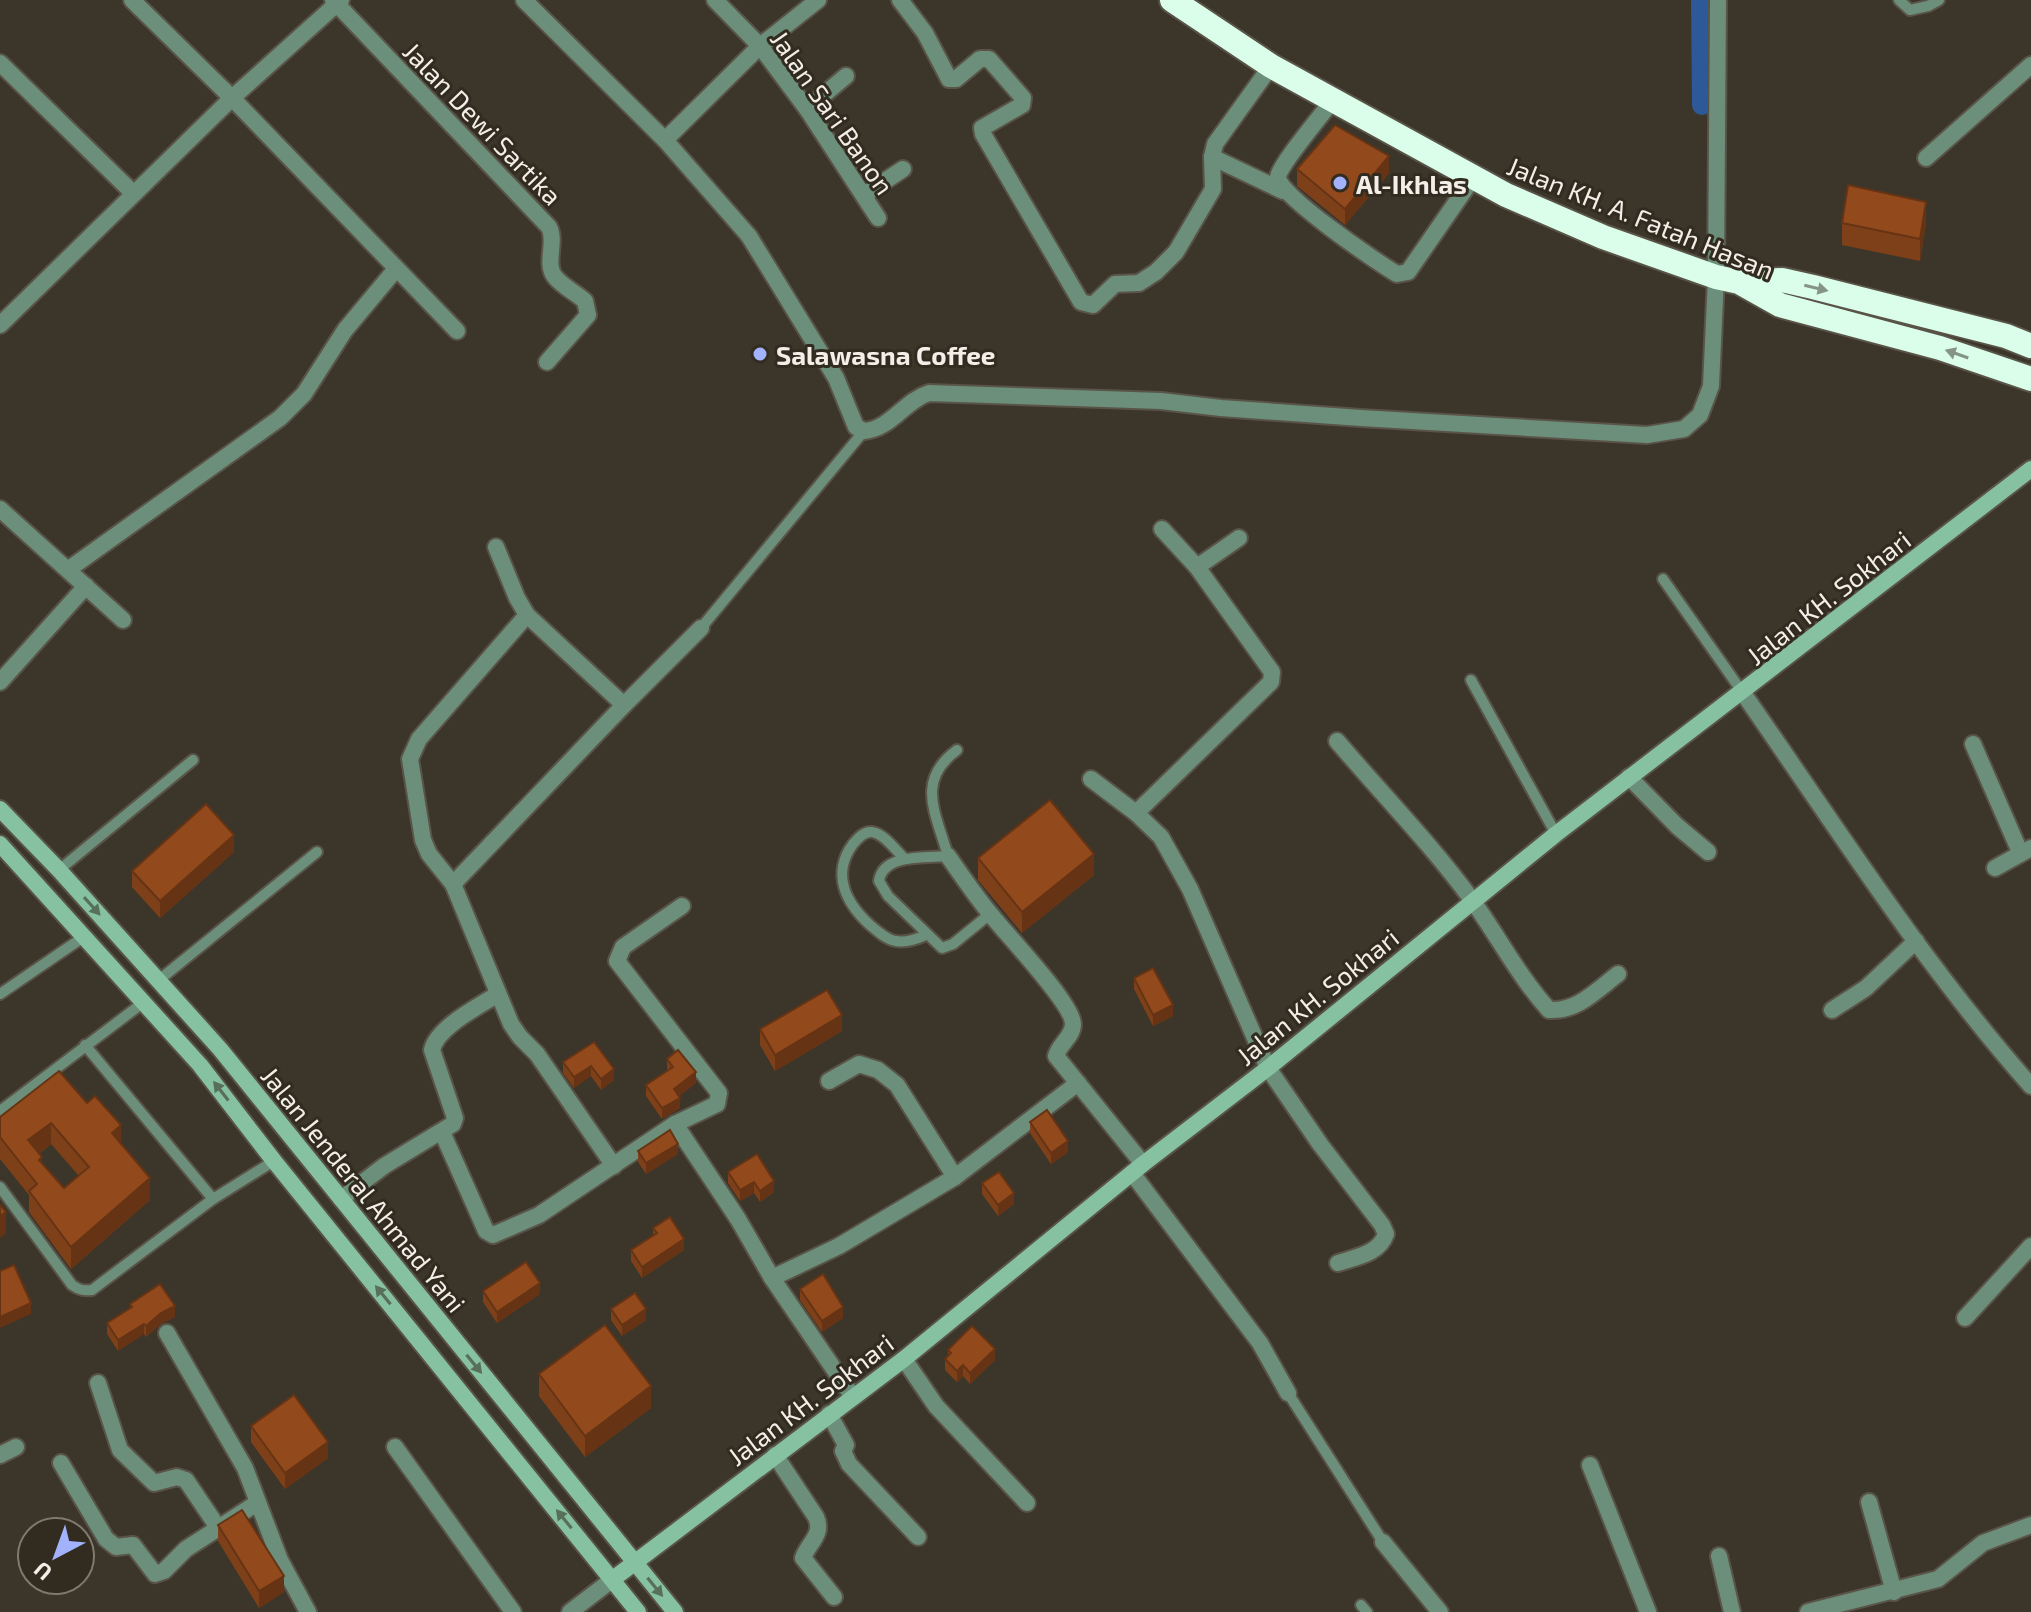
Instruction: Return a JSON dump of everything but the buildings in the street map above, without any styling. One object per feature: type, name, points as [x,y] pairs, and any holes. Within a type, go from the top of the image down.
[{"type":"highway","name":"Jalan KH. A. Fatah Hasan","points":[[1172,0],[1271,66],[1506,195],[1603,237],[1727,280],[1780,305],[1940,348],[2031,379]]},
{"type":"highway","points":[[1727,280],[1782,280],[2006,336],[2031,346]]},
{"type":"highway","points":[[2006,336],[2031,333]]},
{"type":"main road","name":"Jalan KH. Sokhari","points":[[613,1579],[904,1359],[1137,1168],[1268,1068],[1556,834],[2031,469]]},
{"type":"main road","name":"Jalan Jenderal Ahmad Yani","points":[[0,809],[220,1049],[675,1612]]},
{"type":"main road","name":"Jalan Jenderal Ahmad Yani","points":[[0,844],[200,1065],[638,1612]]},
{"type":"main road","points":[[200,1065],[220,1049]]},
{"type":"street","points":[[132,0],[232,98],[457,331]]},
{"type":"street","points":[[524,0],[665,140],[749,236],[836,378],[856,427],[864,431],[883,426],[914,400],[929,393],[1121,398],[1361,418],[1631,435],[1684,429],[1700,415],[1711,386],[1727,280],[1718,0]]},
{"type":"street","name":"Jalan Sari Banon","points":[[715,0],[760,46],[807,109],[878,218]]},
{"type":"street","points":[[665,140],[760,46],[818,0]]},
{"type":"street","points":[[900,0],[925,33],[949,79],[956,79],[980,59],[989,59],[1023,98],[1022,105],[982,128],[983,134],[1081,302],[1093,305],[1115,284],[1139,283],[1156,272],[1176,252],[1213,189],[1212,157],[1215,144],[1271,66]]},
{"type":"street","points":[[0,325],[133,193],[337,1]]},
{"type":"street","name":"Jalan Dewi Sartika","points":[[337,1],[549,227],[554,240],[551,270],[554,277],[585,301],[588,315],[547,362]]},
{"type":"street","points":[[0,63],[133,193]]},
{"type":"street","points":[[1926,158],[2031,65]]},
{"type":"street","points":[[807,109],[846,76]]},
{"type":"street","points":[[1283,191],[1278,177],[1282,168],[1332,101]]},
{"type":"street","points":[[1212,157],[1283,191],[1380,263],[1401,275],[1408,272],[1473,178]]},
{"type":"street","points":[[864,195],[903,169]]},
{"type":"street","points":[[69,569],[280,418],[304,394],[345,330],[396,269]]},
{"type":"street","points":[[0,509],[123,620]]},
{"type":"street","points":[[1136,813],[1271,682],[1272,672],[1197,567],[1162,529]]},
{"type":"street","points":[[1197,567],[1239,538]]},
{"type":"street","points":[[496,547],[527,615],[624,705]]},
{"type":"street","points":[[0,682],[86,586]]},
{"type":"street","points":[[527,615],[419,739],[410,759],[423,840],[429,854],[453,884],[498,994],[520,1037],[537,1054],[614,1166]]},
{"type":"street","points":[[453,884],[701,628]]},
{"type":"street","points":[[1743,693],[1916,941],[2031,1086]]},
{"type":"street","points":[[1337,741],[1473,900],[1536,996],[1549,1010],[1564,1011],[1575,1007],[1618,974]]},
{"type":"street","points":[[1973,744],[2026,850],[1995,868]]},
{"type":"street","points":[[1629,777],[1677,826],[1708,852]]},
{"type":"street","points":[[1091,779],[1136,813],[1161,837],[1190,889],[1268,1068],[1320,1144],[1382,1225],[1386,1234],[1383,1242],[1373,1251],[1338,1263]]},
{"type":"street","points":[[948,856],[990,914],[1065,1003],[1073,1022],[1070,1034],[1058,1047],[1056,1056],[1260,1343],[1288,1393]]},
{"type":"street","points":[[442,1132],[486,1231],[493,1235],[539,1215],[675,1124],[714,1107],[719,1093],[617,961],[623,947],[682,906]]},
{"type":"street","points":[[1832,1010],[1866,988],[1916,941]]},
{"type":"street","points":[[341,1199],[384,1166],[453,1124],[455,1118],[432,1050],[433,1043],[443,1031],[498,994]]},
{"type":"street","points":[[829,1081],[859,1064],[878,1070],[897,1085],[955,1177]]},
{"type":"street","points":[[772,1278],[839,1246],[955,1177],[1078,1083]]},
{"type":"street","points":[[675,1124],[738,1219],[772,1278],[853,1397]]},
{"type":"street","points":[[1965,1318],[2031,1246]]},
{"type":"street","points":[[167,1333],[238,1455],[280,1560],[308,1612]]},
{"type":"street","points":[[904,1359],[936,1406],[1027,1503]]},
{"type":"street","points":[[98,1383],[120,1450],[154,1483],[181,1477],[219,1529]]},
{"type":"street","points":[[829,1414],[845,1439],[843,1451],[849,1464],[918,1537]]},
{"type":"street","points":[[0,1455],[16,1447]]},
{"type":"street","points":[[395,1447],[513,1612]]},
{"type":"street","points":[[775,1455],[819,1524],[815,1540],[803,1558],[834,1597]]},
{"type":"street","points":[[61,1463],[106,1539],[116,1547],[133,1545],[155,1574],[164,1571],[186,1549],[257,1503]]},
{"type":"street","points":[[1590,1465],[1648,1612]]},
{"type":"street","points":[[1869,1502],[1894,1592]]},
{"type":"street","points":[[1808,1612],[1938,1579],[1983,1543],[2031,1525]]},
{"type":"street","points":[[1383,1542],[1440,1612]]},
{"type":"street","points":[[1719,1556],[1732,1612]]},
{"type":"street","points":[[570,1612],[613,1579]]},
{"type":"lane","points":[[1899,0],[1910,10],[1939,0]]},
{"type":"lane","points":[[701,628],[864,431]]},
{"type":"lane","points":[[1663,579],[1743,693]]},
{"type":"lane","points":[[1471,680],[1556,834]]},
{"type":"lane","points":[[957,750],[942,761],[933,777],[932,794],[948,856],[905,859],[884,869],[879,881],[888,896],[942,948],[953,944],[990,914]]},
{"type":"lane","points":[[59,870],[193,760]]},
{"type":"lane","points":[[905,859],[875,832],[865,832],[845,859],[845,896],[878,932],[895,941],[911,941],[926,935]]},
{"type":"lane","points":[[159,980],[317,852]]},
{"type":"lane","points":[[0,994],[85,936]]},
{"type":"lane","points":[[0,1111],[144,1002]]},
{"type":"lane","points":[[85,1045],[213,1199]]},
{"type":"lane","points":[[0,1187],[72,1285],[86,1291],[92,1290],[213,1199],[274,1161]]},
{"type":"lane","points":[[1288,1393],[1383,1542]]},
{"type":"waterway","points":[[1701,0],[1702,105]]},
{"type":"place","name":"Al-Ikhlas","points":[[1340,183]]},
{"type":"place","name":"Salawasna Coffee","points":[[760,354]]}]
